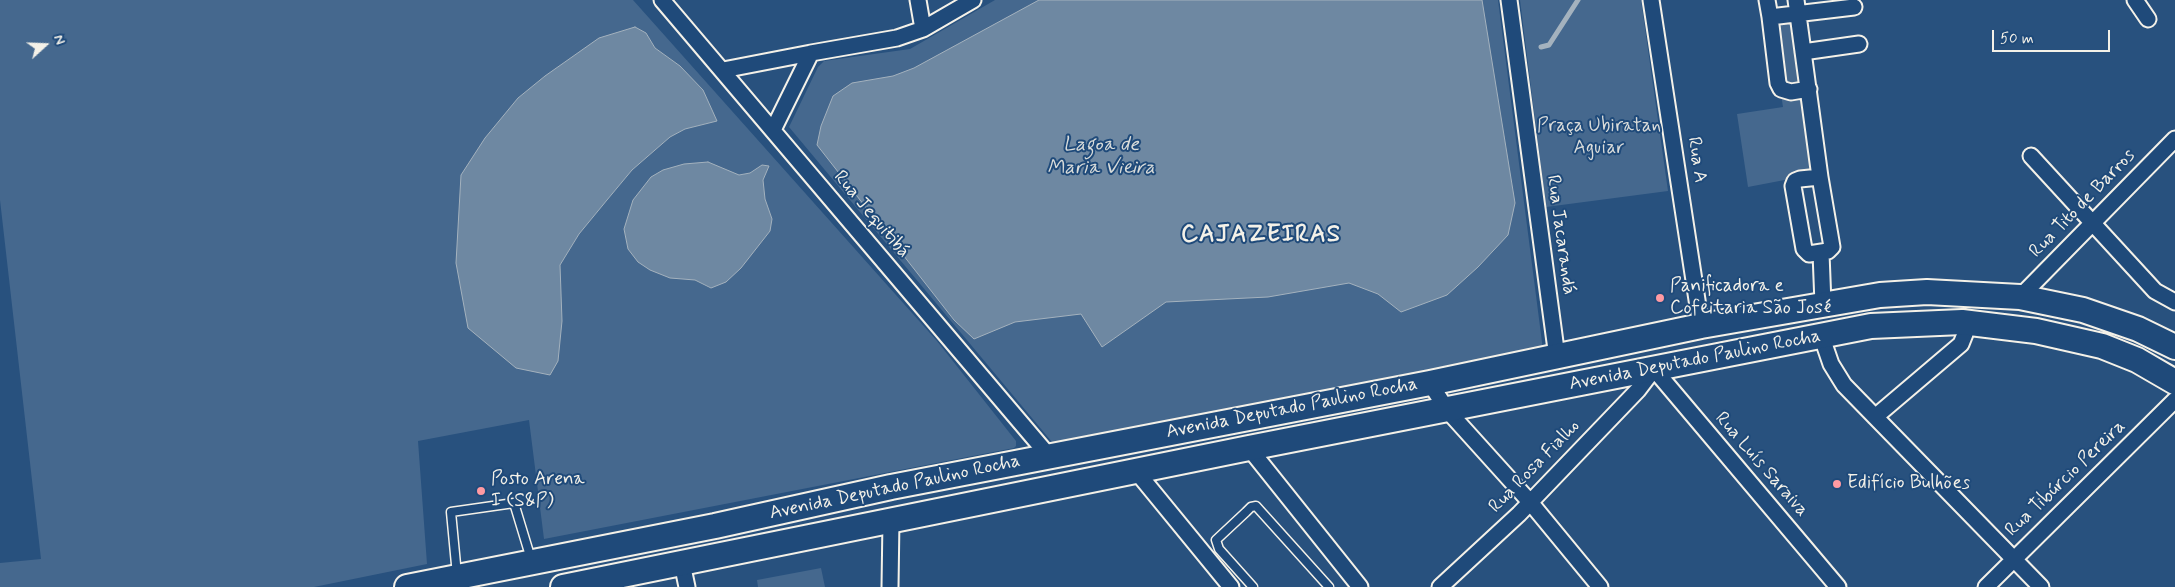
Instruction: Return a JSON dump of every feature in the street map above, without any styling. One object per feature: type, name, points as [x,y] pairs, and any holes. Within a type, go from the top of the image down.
[{"type":"main road","name":"Avenida Deputado Paulino Rocha","points":[[407,587],[715,526],[891,487],[1430,383],[1701,326],[1880,295],[1927,292],[2020,297],[2083,310],[2138,329],[2175,347]]},
{"type":"main road","name":"Avenida Deputado Paulino Rocha","points":[[563,587],[1249,448],[1871,326],[1962,322],[2036,330],[2102,346],[2137,360],[2175,382]]},
{"type":"main road","points":[[891,487],[891,520]]},
{"type":"street","name":"Rua Jequitibá","points":[[662,0],[1049,456]]},
{"type":"street","points":[[918,0],[923,29]]},
{"type":"street","points":[[723,70],[897,38],[923,29],[973,0]]},
{"type":"street","name":"Rua Jacarandá","points":[[1508,0],[1557,357]]},
{"type":"street","name":"Rua A","points":[[1651,0],[1701,326]]},
{"type":"street","points":[[1767,0],[1778,83],[1781,89],[1791,92],[1808,89]]},
{"type":"street","points":[[2135,0],[2148,19]]},
{"type":"street","points":[[1770,17],[1797,7],[1854,7]]},
{"type":"street","points":[[1797,7],[1820,177],[1832,244],[1829,250],[1810,254],[1804,249],[1793,186],[1795,181],[1800,179],[1820,177]]},
{"type":"street","points":[[1803,52],[1859,44]]},
{"type":"street","points":[[774,130],[811,53]]},
{"type":"street","name":"Rua Tito de Barros","points":[[2020,297],[2175,139]]},
{"type":"street","points":[[2031,156],[2084,211],[2092,223],[2155,291],[2175,302]]},
{"type":"street","points":[[1820,253],[1823,304]]},
{"type":"street","points":[[1875,417],[1960,344],[1965,334],[1965,327],[1962,322]]},
{"type":"street","points":[[1821,335],[1830,364],[1844,385],[2041,587]]},
{"type":"street","name":"Rua Rosa Fialho","points":[[1440,587],[1530,502],[1638,390],[1654,369]]},
{"type":"street","name":"Rua Luís Saraiva","points":[[1654,369],[1838,587]]},
{"type":"street","points":[[1430,383],[1447,410],[1530,502],[1600,587]]},
{"type":"street","name":"Rua Tibúrcio Pereira","points":[[1986,587],[2013,558],[2175,400]]},
{"type":"street","points":[[1249,448],[1360,587]]},
{"type":"street","points":[[1136,471],[1231,587]]},
{"type":"street","points":[[890,587],[891,520]]},
{"type":"street","points":[[682,563],[686,587]]},
{"type":"lane","points":[[457,577],[451,512],[514,503],[532,562]]},
{"type":"lane","points":[[1253,587],[1219,549],[1216,540],[1251,507],[1256,506],[1329,587]]},
{"type":"green space","points":[[0,0],[633,0],[937,341],[1016,441],[1016,446],[1014,448],[544,539],[529,420],[418,441],[427,564],[314,587],[0,587],[0,563],[41,559],[0,200]],"holes":[[[646,33],[655,48],[680,66],[703,90],[717,121],[685,129],[670,137],[632,170],[579,234],[560,265],[562,321],[485,138],[518,98],[545,76]],[[762,165],[769,166],[763,179],[765,199],[772,219],[770,231],[756,248],[710,288],[695,280],[739,175],[750,173]]]},
{"type":"green space","name":"Lagoa de Maria Vieira","points":[[995,0],[1498,0],[1543,350],[1062,448],[1052,442],[789,127],[818,67],[824,61],[910,49]]},
{"type":"green space","name":"Praça Ubiratan Aguiar","points":[[1520,0],[1641,0],[1668,191],[1546,207]]},
{"type":"green space","points":[[1792,21],[1816,174],[1748,187],[1737,114],[1783,107],[1770,24]]},
{"type":"green space","points":[[821,568],[825,587],[758,587],[757,580]]},
{"type":"water","name":"Lagoa de Maria Vieira","points":[[1039,0],[1482,0],[1515,203],[1508,235],[1478,267],[1447,295],[1401,312],[1378,294],[1349,283],[1268,297],[1166,302],[1102,347],[1081,314],[1015,322],[974,339],[954,320],[817,145],[821,126],[833,96],[852,83],[893,76],[914,68]]},
{"type":"water","points":[[635,27],[646,33],[655,48],[680,66],[703,90],[717,121],[685,129],[670,137],[632,170],[579,234],[560,265],[562,321],[558,361],[550,375],[516,368],[468,328],[456,263],[461,175],[485,138],[518,98],[545,76],[599,38]]},
{"type":"water","points":[[708,162],[739,175],[750,173],[762,165],[769,166],[763,180],[765,199],[772,219],[770,231],[741,268],[726,282],[711,288],[695,280],[670,278],[650,270],[638,262],[628,249],[624,229],[633,200],[651,177],[663,170],[684,164]]},
{"type":"waterway","points":[[1541,47],[1549,45],[1578,0]]},
{"type":"place","name":"Panificadora e Cofeitaria São José","points":[[1660,298]]},
{"type":"place","name":"Edifício Bulhões","points":[[1837,484]]},
{"type":"place","name":"Posto Arena I (S&P)","points":[[481,491]]},
{"type":"district","name":"CAJAZEIRAS","points":[[1261,236]]}]
